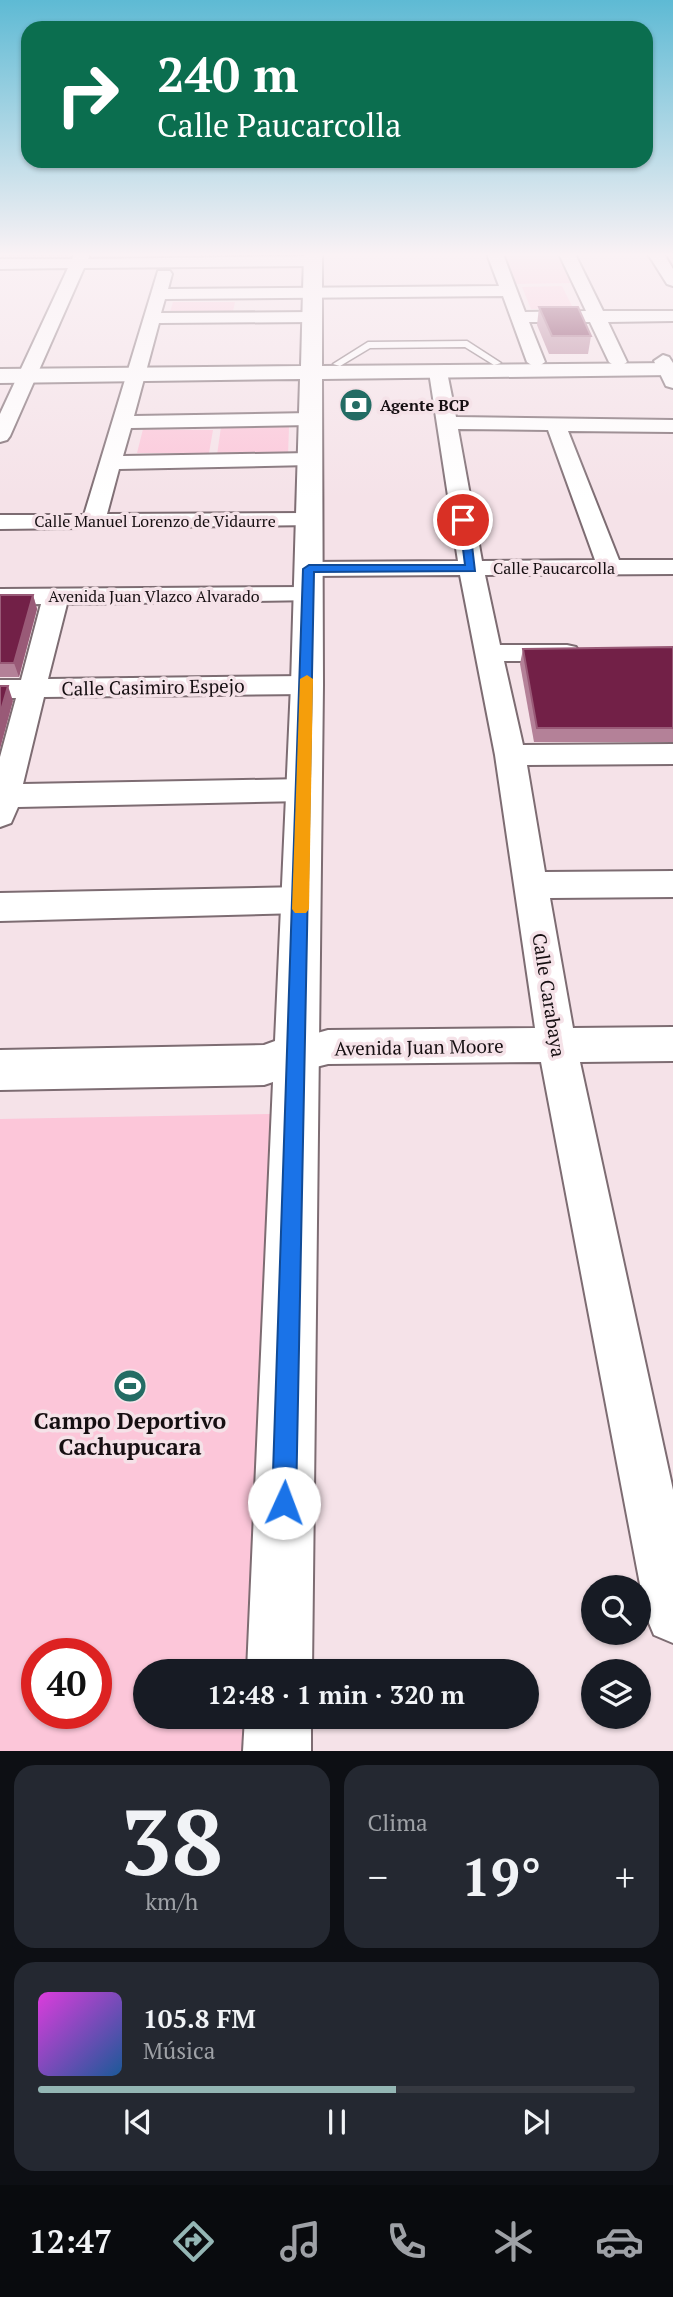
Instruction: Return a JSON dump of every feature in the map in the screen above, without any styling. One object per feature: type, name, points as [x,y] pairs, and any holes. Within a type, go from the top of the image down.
[{"type":"street","points":[[0,436],[45,336]]},
{"type":"street","points":[[94,521],[147,336]]},
{"type":"street","points":[[279,1659],[307,685],[311,419],[320,367],[316,336]]},
{"type":"street","points":[[526,336],[536,362]]},
{"type":"street","points":[[607,336],[618,362]]},
{"type":"street","points":[[0,376],[29,371],[536,362],[618,362],[670,369]]},
{"type":"street","points":[[0,366],[29,371]]},
{"type":"street","points":[[320,367],[438,372],[670,369]]},
{"type":"street","name":"Calle Carabaya","points":[[438,372],[471,568],[510,755],[557,1045],[673,1616]]},
{"type":"street","points":[[122,422],[311,419]]},
{"type":"street","points":[[447,423],[673,426]]},
{"type":"street","points":[[556,425],[610,567]]},
{"type":"street","points":[[111,463],[310,459]]},
{"type":"street","name":"Calle Manuel Lorenzo de Vidaurre","points":[[0,522],[309,520]]},
{"type":"street","name":"Calle Paucarcolla","points":[[308,582],[471,568],[673,567]]},
{"type":"street","name":"Avenida Juan Vlazco Alvarado","points":[[0,597],[308,582]]},
{"type":"street","points":[[56,596],[3,806],[304,790]]},
{"type":"street","points":[[489,653],[593,653]]},
{"type":"street","name":"Calle Casimiro Espejo","points":[[0,689],[307,685]]},
{"type":"street","points":[[510,755],[673,754]]},
{"type":"street","points":[[531,885],[673,884]]},
{"type":"street","points":[[0,907],[301,900]]},
{"type":"street","name":"Avenida Juan Moore","points":[[0,1070],[264,1065],[328,1047],[673,1044]]},
{"type":"street","points":[[277,1751],[278,1729]]},
{"type":"shaded area","points":[[221,427],[289,427],[288,455],[217,455]]},
{"type":"shaded area","points":[[143,429],[213,430],[209,453],[137,453]]},
{"type":"shaded area","name":"Campo Deportivo Cachupucara","points":[[270,1114],[251,1659],[133,1659],[133,1729],[249,1729],[248,1751],[0,1751],[0,1119]]},
{"type":"building","points":[[0,595],[33,595],[14,663],[0,663]]},
{"type":"building","points":[[673,647],[673,728],[537,728],[523,649]]},
{"type":"building","points":[[0,686],[8,686],[0,714]]},
{"type":"slow traffic","points":[[300,909],[307,679]]},
{"type":"place","name":"Agente BCP","points":[[356,405]]},
{"type":"place","name":"Campo Deportivo Cachupucara","points":[[130,1386]]},
{"type":"route","points":[[284,1503],[309,569],[471,568],[463,520]]}]
